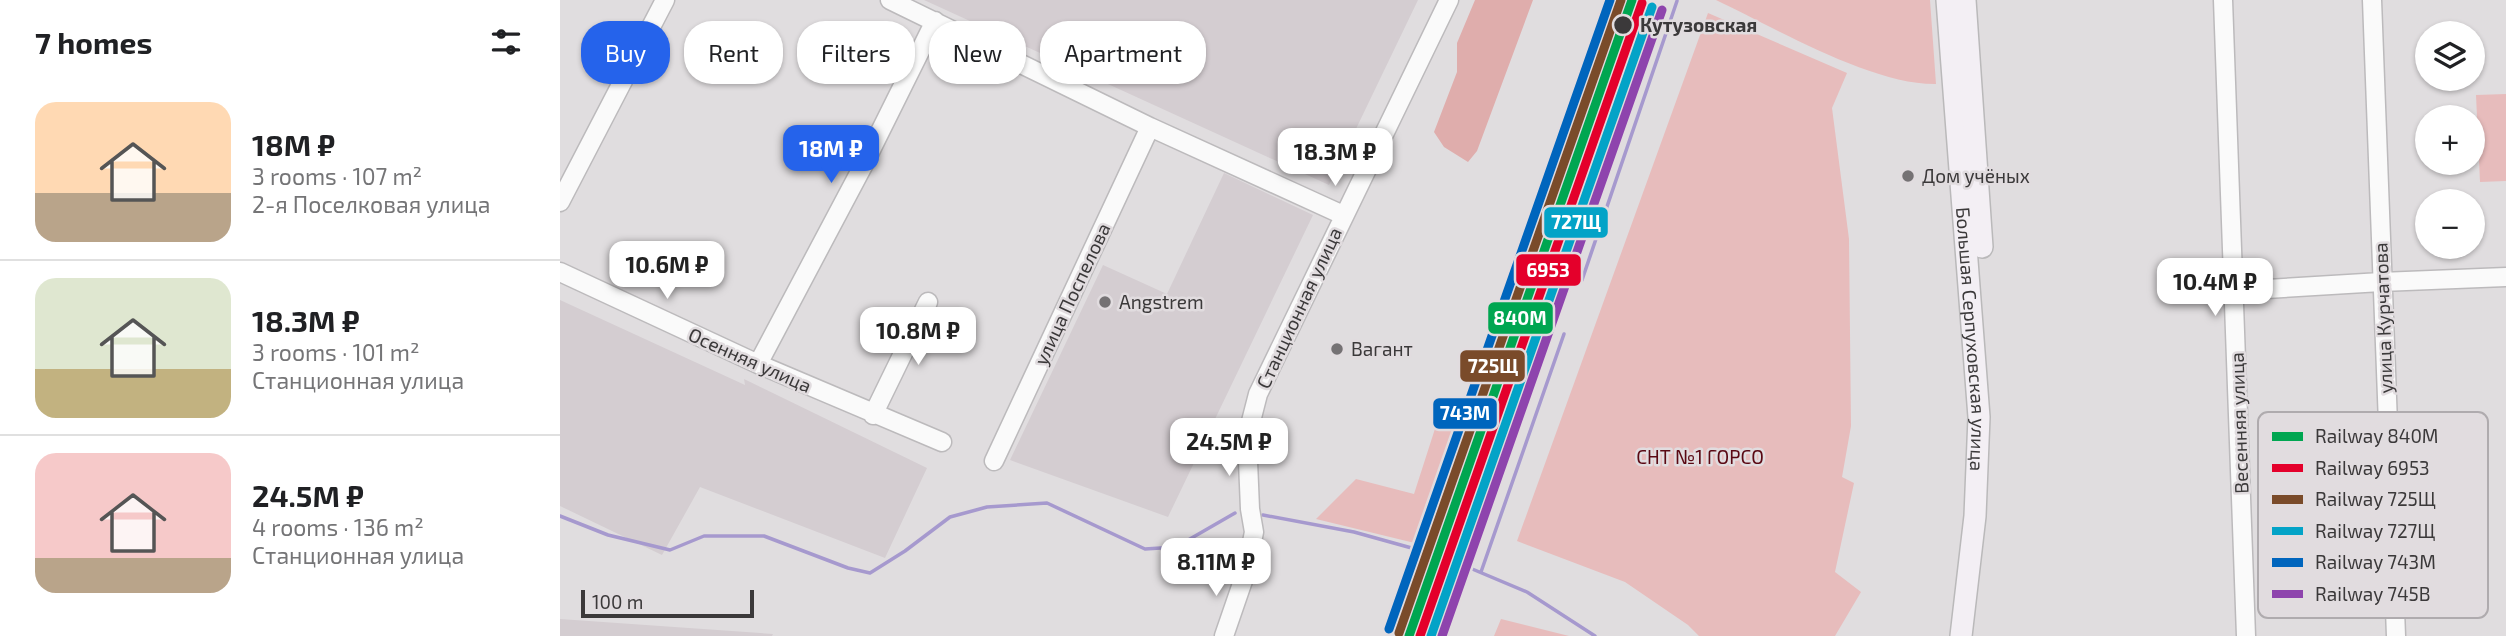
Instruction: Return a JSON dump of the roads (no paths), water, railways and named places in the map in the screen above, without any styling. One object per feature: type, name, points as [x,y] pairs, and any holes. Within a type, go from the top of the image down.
[{"type":"main road","name":"Большая Серпуховская улица","points":[[1947,0],[1979,417],[1975,516],[1961,636]]},
{"type":"main road","name":"Большая Серпуховская улица","points":[[1965,0],[1993,447],[1974,636]]},
{"type":"street","points":[[560,202],[666,0]]},
{"type":"street","points":[[890,0],[935,21]]},
{"type":"street","name":"Станционная улица","points":[[1224,636],[1245,572],[1254,532],[1250,509],[1247,437],[1258,394],[1449,0]]},
{"type":"street","name":"Весенняя улица","points":[[2223,0],[2246,636]]},
{"type":"street","name":"улица Курчатова","points":[[2372,0],[2387,412]]},
{"type":"street","points":[[758,364],[864,164],[929,33]]},
{"type":"street","points":[[1026,66],[1150,127],[1343,215]]},
{"type":"street","name":"улица Поспелова","points":[[994,461],[1150,127]]},
{"type":"street","name":"Осенняя улица","points":[[560,272],[758,364],[942,442]]},
{"type":"street","points":[[2233,291],[2506,277]]},
{"type":"street","points":[[873,415],[928,302]]},
{"type":"street","name":"улица Курчатова","points":[[2395,618],[2396,636]]},
{"type":"waterway","points":[[1582,280],[1677,1]]},
{"type":"waterway","points":[[1481,572],[1564,334]]},
{"type":"waterway","points":[[560,516],[608,535],[670,550],[704,536],[764,536],[848,568],[870,573],[950,517],[987,507],[1047,503],[1145,549],[1176,547],[1235,513]]},
{"type":"waterway","points":[[1263,515],[1354,532],[1426,552]]},
{"type":"waterway","points":[[1458,563],[1527,592],[1595,636]]},
{"type":"rail line","name":"743М","points":[[1389,629],[1610,0]]},
{"type":"rail line","name":"725Щ","points":[[1399,633],[1621,0]]},
{"type":"rail line","name":"840М","points":[[1409,636],[1632,0]]},
{"type":"rail line","name":"6953","points":[[1420,636],[1642,3]]},
{"type":"rail line","name":"727Щ","points":[[1431,636],[1652,7]]},
{"type":"rail line","name":"745В","points":[[1442,636],[1662,10]]},
{"type":"place","name":"Кутузовская","points":[[1623,25]]},
{"type":"place","name":"Дом учёных","points":[[1908,176]]},
{"type":"place","name":"Angstrem","points":[[1105,302]]},
{"type":"place","name":"Вагант","points":[[1337,349]]},
{"type":"park label","name":"СНТ №1 ГОРСО","points":[[1700,457]]}]
